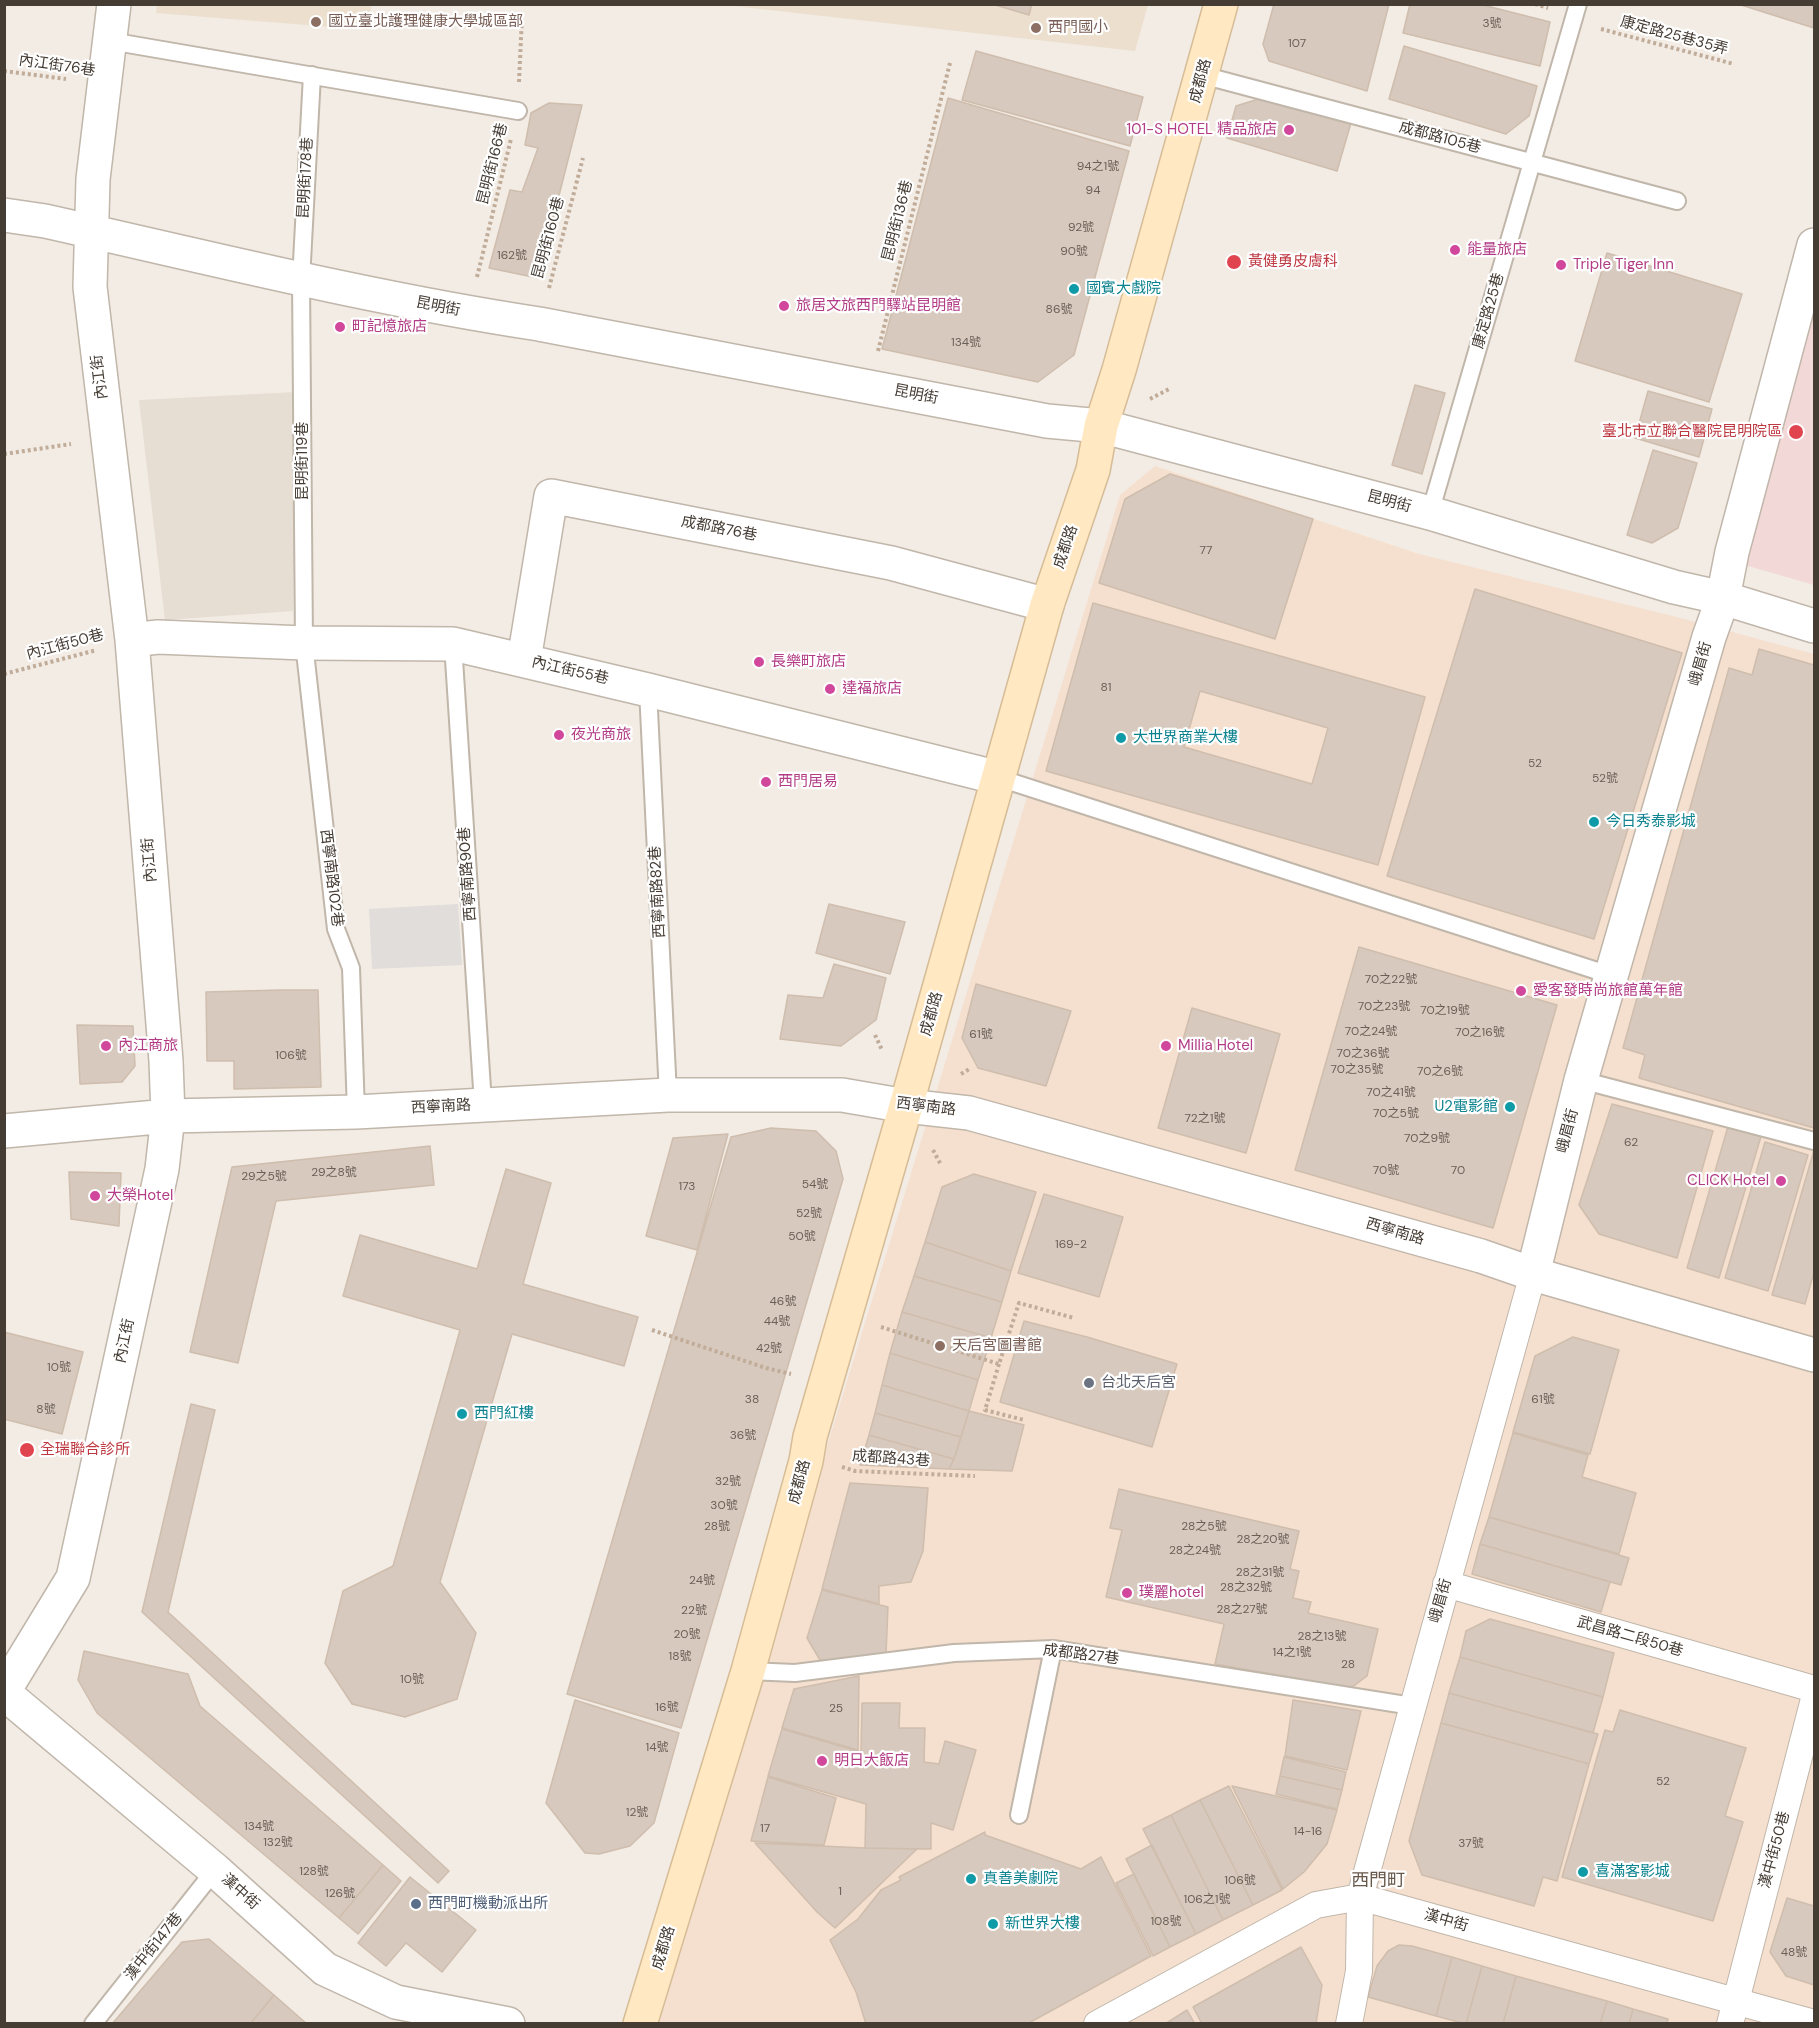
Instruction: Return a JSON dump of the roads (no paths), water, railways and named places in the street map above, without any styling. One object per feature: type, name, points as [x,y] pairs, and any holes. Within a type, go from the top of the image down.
[{"type":"main road","name":"成都路","points":[[640,2024],[748,1671],[806,1461],[810,1437],[1047,605],[1093,470],[1101,426],[1119,370],[1221,4]]},
{"type":"street","name":"內江街","points":[[4,1692],[74,1578],[162,1169],[168,1116],[166,1061],[132,640],[90,287],[93,179],[114,4]]},
{"type":"street","name":"昆明街","points":[[4,215],[45,221],[301,280],[468,313],[539,324],[1047,421],[1101,426],[1430,513],[1674,587],[1723,598],[1815,626]]},
{"type":"street","name":"峨眉街","points":[[1349,2024],[1359,1971],[1360,1897],[1533,1274],[1581,1080],[1709,636],[1723,598],[1732,552],[1815,245]]},
{"type":"street","name":"成都路76巷","points":[[524,660],[551,496],[891,563],[1047,605]]},
{"type":"street","name":"內江街55巷","points":[[132,640],[158,637],[304,643],[453,644],[648,690],[999,778]]},
{"type":"street","name":"西寧南路","points":[[4,1131],[168,1116],[356,1112],[668,1095],[842,1095],[906,1106],[969,1113],[1481,1256],[1533,1274],[1815,1355]]},
{"type":"street","name":"武昌路二段50巷","points":[[1446,1584],[1815,1689]]},
{"type":"street","name":"漢中街","points":[[4,1692],[215,1870],[325,1969],[396,2002],[508,2024]]},
{"type":"street","name":"漢中街50巷","points":[[1733,2012],[1815,1699]]},
{"type":"street","name":"漢中街","points":[[1097,2024],[1316,1905],[1360,1897],[1733,2012],[1815,2023]]},
{"type":"lane","name":"康定路25巷","points":[[1430,513],[1576,13]]},
{"type":"lane","points":[[110,41],[518,111]]},
{"type":"lane","name":"昆明街178巷","points":[[301,280],[312,75]]},
{"type":"lane","name":"成都路105巷","points":[[1202,75],[1677,201]]},
{"type":"lane","name":"昆明街119巷","points":[[301,280],[304,643]]},
{"type":"lane","name":"西寧南路102巷","points":[[304,643],[336,929],[351,968],[356,1112]]},
{"type":"lane","name":"西寧南路90巷","points":[[453,644],[483,1104]]},
{"type":"lane","name":"西寧南路82巷","points":[[648,690],[668,1095]]},
{"type":"lane","points":[[999,778],[1612,976]]},
{"type":"lane","points":[[1581,1080],[1815,1141]]},
{"type":"lane","points":[[1019,1815],[1053,1649]]},
{"type":"lane","name":"成都路27巷","points":[[748,1671],[795,1673],[954,1653],[1053,1649],[1412,1706]]},
{"type":"lane","name":"漢中街147巷","points":[[93,2024],[215,1870]]},
{"type":"place","name":"國立臺北護理健康大學城區部","points":[[316,22]]},
{"type":"place","name":"西門國小","points":[[1036,28]]},
{"type":"place","name":"101-S HOTEL 精品旅店","points":[[1289,130]]},
{"type":"place","name":"能量旅店","points":[[1455,250]]},
{"type":"place","name":"黃健勇皮膚科","points":[[1234,262]]},
{"type":"place","name":"Triple Tiger Inn","points":[[1561,265]]},
{"type":"place","name":"國賓大戲院","points":[[1074,289]]},
{"type":"place","name":"旅居文旅西門驛站昆明館","points":[[784,306]]},
{"type":"place","name":"町記憶旅店","points":[[340,327]]},
{"type":"place","name":"臺北市立聯合醫院昆明院區","points":[[1796,432]]},
{"type":"place","name":"長樂町旅店","points":[[759,662]]},
{"type":"place","name":"達福旅店","points":[[830,689]]},
{"type":"place","name":"夜光商旅","points":[[559,735]]},
{"type":"place","name":"大世界商業大樓","points":[[1121,738]]},
{"type":"place","name":"西門居易","points":[[766,782]]},
{"type":"place","name":"今日秀泰影城","points":[[1594,822]]},
{"type":"place","name":"愛客發時尚旅館萬年館","points":[[1521,991]]},
{"type":"place","name":"內江商旅","points":[[106,1046]]},
{"type":"place","name":"Millia Hotel","points":[[1166,1046]]},
{"type":"place","name":"U2電影館","points":[[1510,1107]]},
{"type":"place","name":"CLICK Hotel","points":[[1781,1181]]},
{"type":"place","name":"大榮Hotel","points":[[95,1196]]},
{"type":"place","name":"天后宮圖書館","points":[[940,1346]]},
{"type":"place","name":"台北天后宮","points":[[1089,1383]]},
{"type":"place","name":"西門紅樓","points":[[462,1414]]},
{"type":"place","name":"全瑞聯合診所","points":[[27,1450]]},
{"type":"place","name":"璞麗hotel","points":[[1127,1593]]},
{"type":"place","name":"明日大飯店","points":[[822,1761]]},
{"type":"place","name":"喜滿客影城","points":[[1583,1872]]},
{"type":"place","name":"真善美劇院","points":[[971,1879]]},
{"type":"place","name":"西門町機動派出所","points":[[416,1904]]},
{"type":"place","name":"新世界大樓","points":[[993,1924]]},
{"type":"district","name":"西門町","points":[[1378,1881]]}]
